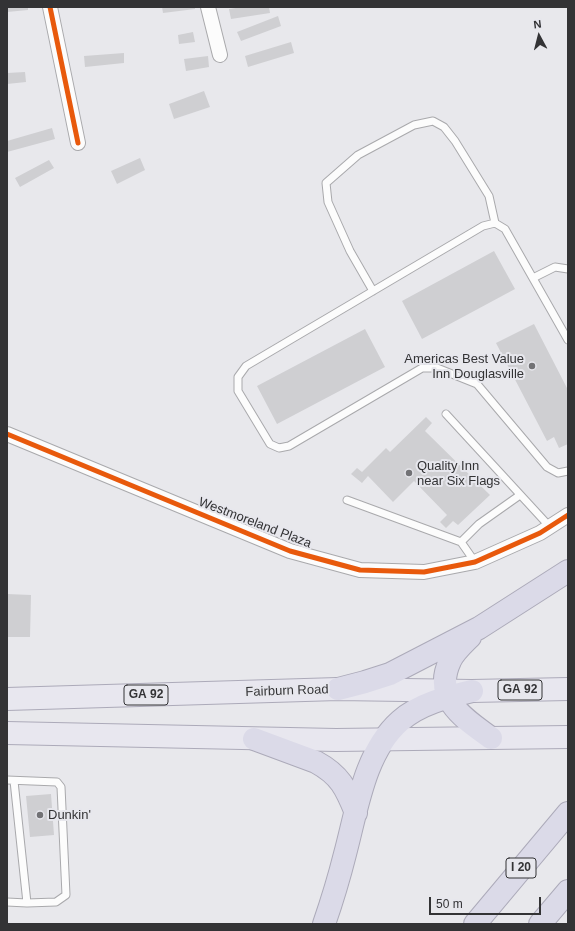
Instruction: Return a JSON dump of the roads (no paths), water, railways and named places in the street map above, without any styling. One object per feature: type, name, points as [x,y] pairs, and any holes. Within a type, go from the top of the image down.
[{"type":"highway","points":[[338,689],[390,674],[479,628],[568,571]]},
{"type":"highway","points":[[479,628],[450,660],[447,670],[447,694],[454,709],[491,738]]},
{"type":"highway","points":[[324,924],[345,857],[356,813],[373,757],[384,739],[401,720],[416,710],[447,694]]},
{"type":"highway","points":[[254,739],[316,762],[326,768],[342,783],[348,792],[356,813]]},
{"type":"highway","name":"I 20","points":[[475,924],[568,813]]},
{"type":"highway","points":[[540,924],[568,891]]},
{"type":"main road","name":"Fairburn Road","points":[[7,699],[338,689],[447,694],[472,691],[568,689]]},
{"type":"main road","points":[[7,733],[254,739],[568,737]]},
{"type":"street","points":[[50,7],[78,143]]},
{"type":"street","points":[[208,7],[220,55]]},
{"type":"street","name":"Westmoreland Plaza","points":[[7,434],[290,551],[360,570],[424,572],[475,562],[540,533],[568,515]]},
{"type":"lane","points":[[373,291],[350,251],[328,202],[326,183],[358,156],[414,125],[433,121],[444,126],[489,196],[494,223]]},
{"type":"lane","points":[[568,340],[505,229],[494,223],[483,226],[246,366],[238,377],[238,391],[270,444],[279,448],[289,446],[422,368],[437,368],[477,384],[547,467],[558,473],[568,471]]},
{"type":"lane","points":[[533,278],[555,267],[568,270]]},
{"type":"lane","points":[[446,414],[550,527]]},
{"type":"lane","points":[[461,542],[478,524],[520,495]]},
{"type":"lane","points":[[347,500],[461,542],[475,562]]},
{"type":"lane","points":[[7,902],[27,903],[56,902],[66,895],[61,788],[57,782],[10,780],[27,903]]},
{"type":"place","name":"Americas Best Value Inn Douglasville","points":[[532,366]]},
{"type":"place","name":"Quality Inn near Six Flags","points":[[409,473]]},
{"type":"place","name":"Dunkin'","points":[[40,815]]}]
